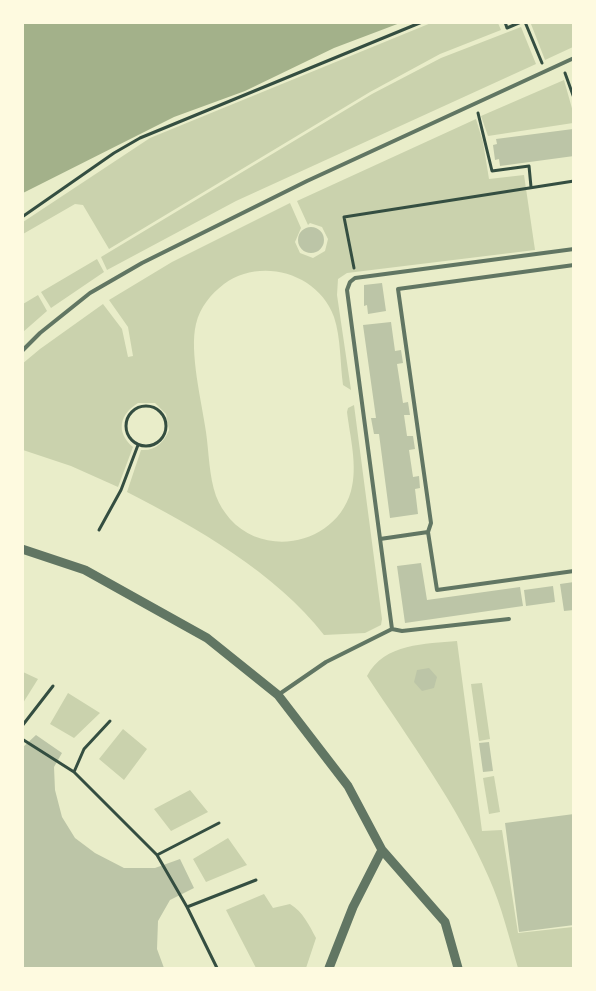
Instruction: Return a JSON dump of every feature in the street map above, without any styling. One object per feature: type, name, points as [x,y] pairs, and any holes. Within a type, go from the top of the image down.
[{"type":"street","points":[[22,549],[86,570],[208,638],[278,695],[348,786],[382,850],[445,922],[458,968]]},
{"type":"street","points":[[329,968],[353,907],[382,850]]},
{"type":"lane","points":[[22,351],[90,293],[142,263],[307,181],[574,58]]},
{"type":"lane","points":[[392,629],[347,290],[350,282],[355,278],[574,249]]},
{"type":"lane","points":[[574,265],[398,289],[431,523],[428,532],[437,590],[574,570]]},
{"type":"lane","points":[[380,539],[428,532]]},
{"type":"lane","points":[[278,695],[326,662],[392,629],[402,631],[509,619]]},
{"type":"path","points":[[22,217],[114,153],[140,138],[422,22]]},
{"type":"path","points":[[505,22],[507,28],[520,22]]},
{"type":"path","points":[[525,22],[545,71]]},
{"type":"path","points":[[561,63],[574,98]]},
{"type":"path","points":[[474,103],[481,120],[492,171],[529,166],[531,187]]},
{"type":"path","points":[[355,278],[344,216],[574,181]]},
{"type":"path","points":[[146,406],[153,407],[159,411],[166,423],[163,437],[152,446],[138,445],[128,436],[126,422],[133,410],[146,406]]},
{"type":"path","points":[[99,530],[121,490],[138,445]]},
{"type":"path","points":[[22,726],[53,686]]},
{"type":"path","points":[[74,772],[84,749],[110,721]]},
{"type":"path","points":[[22,739],[74,772],[157,855],[187,907],[217,968]]},
{"type":"path","points":[[157,855],[219,823]]},
{"type":"path","points":[[187,907],[256,880]]},
{"type":"shaded area","points":[[23,22],[400,23],[334,48],[245,91],[174,117],[23,193]]},
{"type":"shaded area","points":[[431,23],[498,23],[501,30],[440,54],[370,92],[109,249],[83,205],[75,204],[23,234],[23,222],[150,138]]},
{"type":"shaded area","points":[[573,23],[573,47],[545,60],[531,24]]},
{"type":"shaded area","points":[[521,27],[536,64],[236,201],[107,270],[101,257],[372,94],[441,58]]},
{"type":"shaded area","points":[[564,80],[573,112],[573,123],[488,136],[481,116]]},
{"type":"shaded area","points":[[476,119],[483,142],[489,179],[524,175],[535,250],[347,273],[338,279],[337,295],[351,390],[343,385],[339,342],[334,317],[326,302],[315,289],[302,280],[287,274],[271,271],[239,276],[224,284],[210,297],[200,312],[196,324],[194,335],[195,363],[214,488],[216,496],[226,514],[245,531],[262,539],[280,542],[298,540],[316,534],[331,523],[343,509],[353,481],[353,452],[347,412],[348,408],[354,405],[382,619],[381,625],[365,633],[324,635],[305,612],[283,591],[233,553],[180,520],[127,492],[141,450],[151,449],[159,445],[169,430],[166,414],[155,403],[138,403],[127,412],[124,418],[122,429],[127,441],[133,447],[118,487],[71,466],[23,450],[22,364],[40,349],[103,304],[122,329],[128,357],[133,356],[128,327],[109,300],[172,262],[290,203],[301,228],[295,242],[300,253],[313,258],[325,251],[328,239],[322,227],[310,223],[308,225],[297,201]]},
{"type":"shaded area","points":[[97,259],[104,272],[51,308],[41,292]]},
{"type":"shaded area","points":[[38,295],[47,311],[23,332],[23,304]]},
{"type":"shaded area","points":[[457,641],[482,831],[502,830],[518,933],[573,927],[573,968],[518,968],[498,900],[477,851],[432,774],[367,676],[374,665],[395,651],[419,645]]},
{"type":"shaded area","points":[[23,672],[38,679],[23,703]]},
{"type":"shaded area","points":[[482,683],[490,739],[479,741],[471,684]]},
{"type":"shaded area","points":[[68,693],[100,713],[74,738],[50,724]]},
{"type":"shaded area","points":[[123,729],[147,749],[124,780],[99,759]]},
{"type":"shaded area","points":[[494,776],[500,812],[489,814],[483,778]]},
{"type":"shaded area","points":[[190,790],[208,812],[171,831],[154,809]]},
{"type":"shaded area","points":[[228,838],[247,865],[206,882],[193,859]]},
{"type":"shaded area","points":[[264,894],[273,908],[290,904],[295,907],[311,928],[316,938],[306,968],[256,968],[226,910]]},
{"type":"building","points":[[573,129],[574,156],[500,166],[499,159],[495,160],[493,145],[497,144],[496,139]]},
{"type":"building","points":[[311,227],[320,231],[324,240],[320,249],[311,253],[302,249],[298,240],[302,231]]},
{"type":"building","points":[[382,283],[386,311],[368,314],[367,305],[364,306],[364,285]]},
{"type":"building","points":[[391,322],[395,351],[401,350],[403,363],[397,364],[403,403],[408,402],[410,415],[404,415],[407,436],[413,436],[415,449],[409,450],[413,477],[419,476],[420,488],[415,489],[418,514],[390,518],[379,434],[374,434],[371,418],[376,418],[363,325]]},
{"type":"building","points":[[421,563],[427,600],[520,587],[523,606],[405,623],[397,566]]},
{"type":"building","points":[[574,582],[574,610],[564,611],[560,584]]},
{"type":"building","points":[[553,586],[555,602],[526,606],[524,590]]},
{"type":"building","points":[[429,668],[437,677],[434,688],[422,691],[414,682],[417,670]]},
{"type":"building","points":[[36,735],[62,753],[54,767],[55,790],[62,817],[75,838],[95,853],[124,868],[155,868],[180,859],[194,888],[170,900],[158,921],[157,949],[164,968],[22,968],[22,748]]},
{"type":"building","points":[[489,742],[493,771],[483,772],[479,743]]},
{"type":"building","points":[[574,814],[574,925],[519,932],[505,823]]}]
